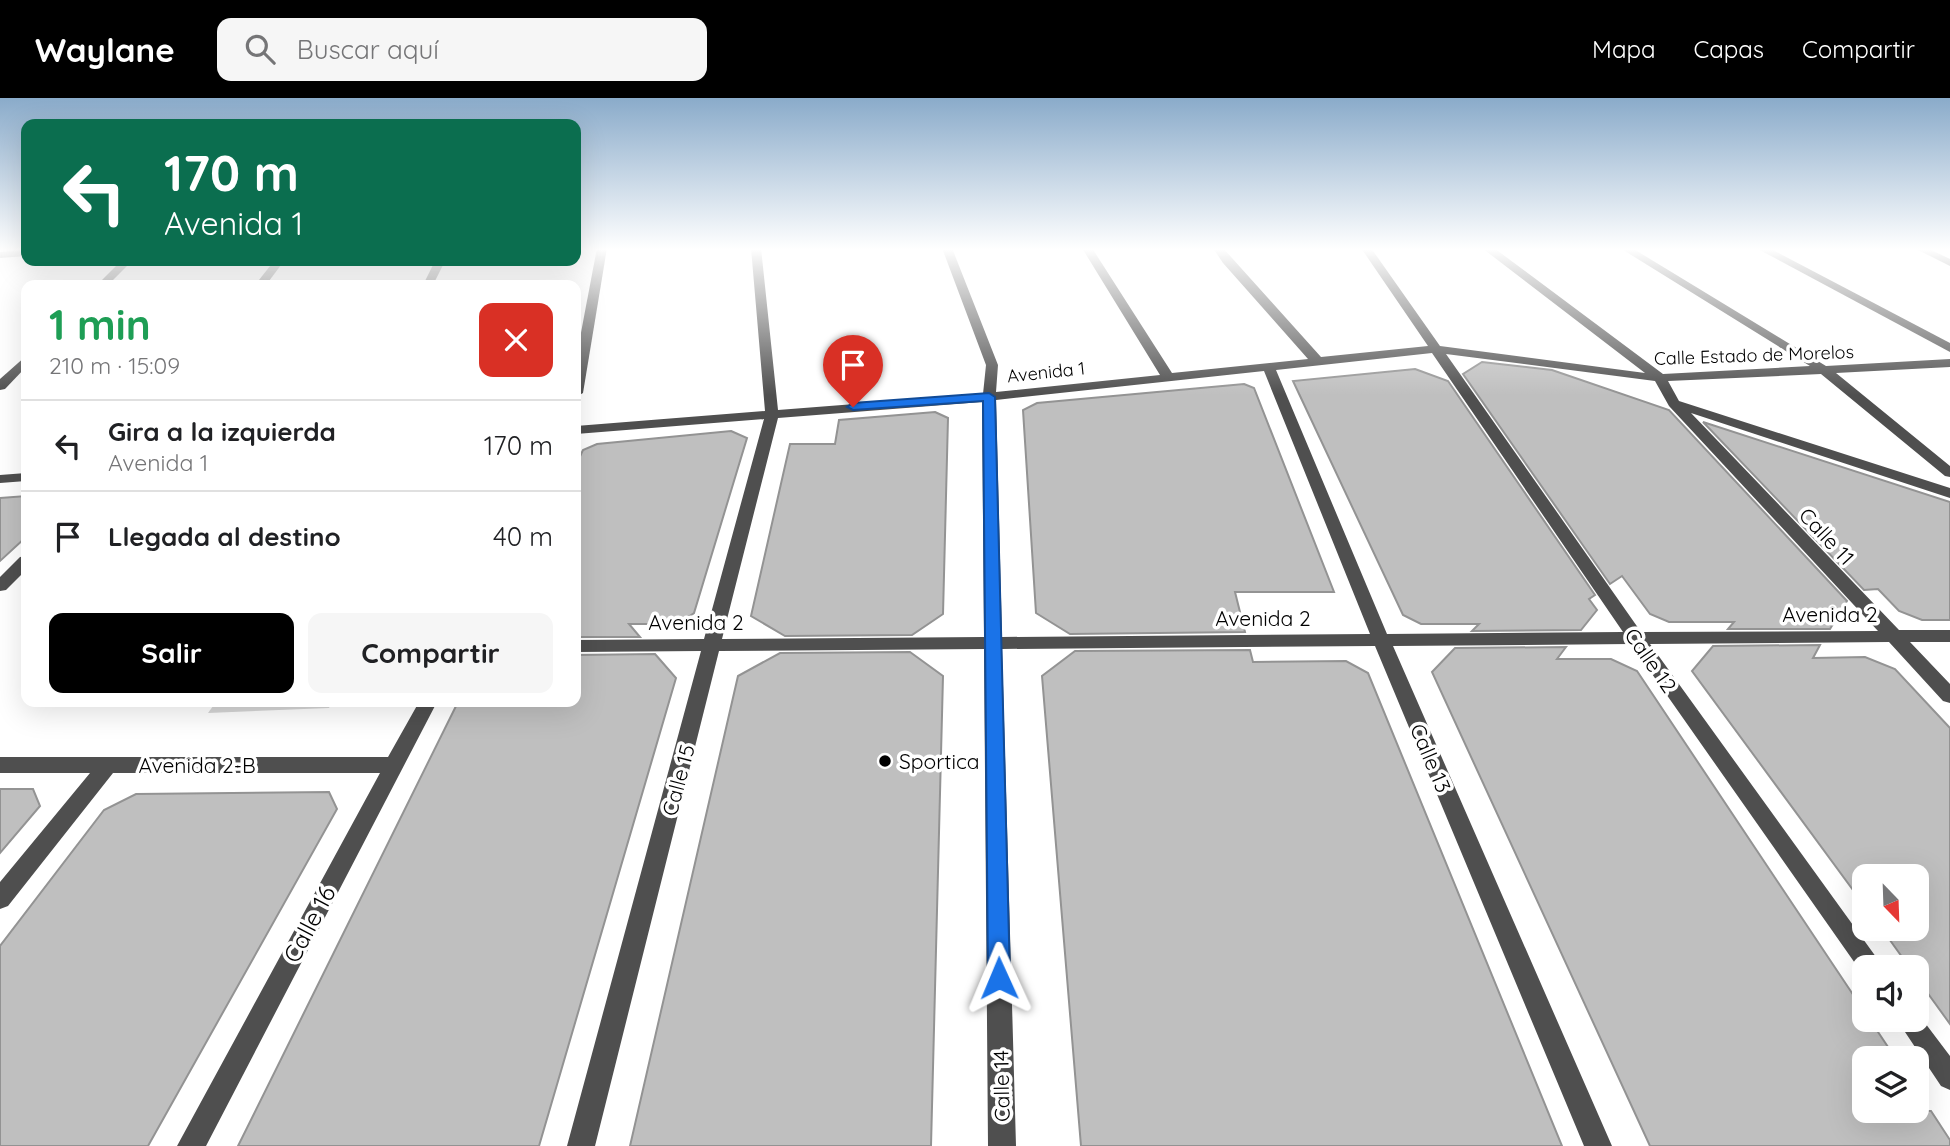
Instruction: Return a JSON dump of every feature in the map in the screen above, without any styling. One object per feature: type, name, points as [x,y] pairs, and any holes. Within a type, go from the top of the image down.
[{"type":"street","points":[[581,365],[593,297]]},
{"type":"street","name":"Calle 15","points":[[581,1146],[772,412],[761,297]]},
{"type":"street","name":"Calle 14","points":[[966,297],[992,365],[989,397],[992,643],[1002,1146]]},
{"type":"street","points":[[1118,297],[1169,379]]},
{"type":"street","points":[[1259,297],[1319,363]]},
{"type":"street","name":"Calle 12","points":[[1399,297],[1636,638],[1863,955]]},
{"type":"street","points":[[1552,297],[1660,378]]},
{"type":"street","points":[[1705,297],[1823,369],[1950,473]]},
{"type":"street","points":[[1853,297],[1950,348]]},
{"type":"street","name":"Avenida 1","points":[[581,430],[772,412],[989,397],[1435,349]]},
{"type":"street","name":"Calle Estado de Morelos","points":[[1435,349],[1660,378],[1950,363]]},
{"type":"street","points":[[0,386],[21,365]]},
{"type":"street","name":"Calle 13","points":[[1269,368],[1381,640],[1598,1146]]},
{"type":"street","name":"Calle 11","points":[[1660,378],[1674,403],[1950,696]]},
{"type":"street","points":[[1674,403],[1950,494]]},
{"type":"street","points":[[0,480],[21,478]]},
{"type":"street","points":[[0,586],[21,566]]},
{"type":"street","name":"Avenida 2","points":[[581,646],[1950,636]]},
{"type":"street","name":"Calle 16","points":[[191,1146],[425,707]]},
{"type":"street","name":"Avenida 2-B","points":[[0,765],[394,765]]},
{"type":"street","points":[[0,899],[108,765]]},
{"type":"street","points":[[1918,1032],[1950,1077]]},
{"type":"shaded area","points":[[212,707],[330,707],[329,708],[208,713]]},
{"type":"building","points":[[1482,362],[1552,370],[1669,410],[1847,601],[1830,629],[1728,629],[1734,622],[1669,622],[1650,614],[1622,576],[1610,584],[1463,374]]},
{"type":"building","points":[[1415,369],[1448,381],[1595,595],[1589,599],[1597,610],[1581,630],[1472,631],[1479,624],[1421,624],[1403,615],[1293,381]]},
{"type":"building","points":[[1244,384],[1254,388],[1334,592],[1235,592],[1245,632],[1070,634],[1036,613],[1023,410],[1037,403]]},
{"type":"building","points":[[935,412],[948,418],[943,614],[912,635],[785,636],[751,616],[790,444],[835,444],[839,420]]},
{"type":"building","points":[[1703,422],[1950,502],[1950,620],[1922,620],[1899,611],[1878,589],[1864,590]]},
{"type":"building","points":[[731,431],[747,438],[694,613],[678,624],[629,624],[640,637],[581,637],[581,454],[583,450],[597,444]]},
{"type":"building","points":[[21,496],[21,542],[0,561],[0,498]]},
{"type":"building","points":[[1820,645],[1813,658],[1865,657],[1895,669],[1950,728],[1950,1024],[1929,995],[1929,955],[1901,955],[1891,942],[1929,941],[1929,864],[1852,864],[1852,889],[1692,671],[1713,646]]},
{"type":"building","points":[[1566,647],[1557,659],[1611,659],[1637,671],[1852,993],[1852,1032],[1878,1032],[1887,1046],[1852,1046],[1852,1123],[1929,1123],[1931,1111],[1950,1140],[1950,1146],[1650,1146],[1432,672],[1455,648]]},
{"type":"building","points":[[1250,650],[1253,662],[1346,661],[1368,673],[1562,1146],[1081,1146],[1042,676],[1075,651]]},
{"type":"building","points":[[910,652],[943,676],[931,1146],[630,1146],[738,676],[780,653]]},
{"type":"building","points":[[655,654],[676,678],[539,1146],[238,1146],[456,707],[581,707],[581,655]]},
{"type":"building","points":[[0,789],[33,789],[40,806],[0,853]]},
{"type":"building","points":[[329,792],[337,809],[148,1146],[0,1146],[0,946],[104,810],[136,794]]},
{"type":"place","name":"Sportica","points":[[885,761]]},
{"type":"route","points":[[853,407],[989,397],[999,978]]}]
